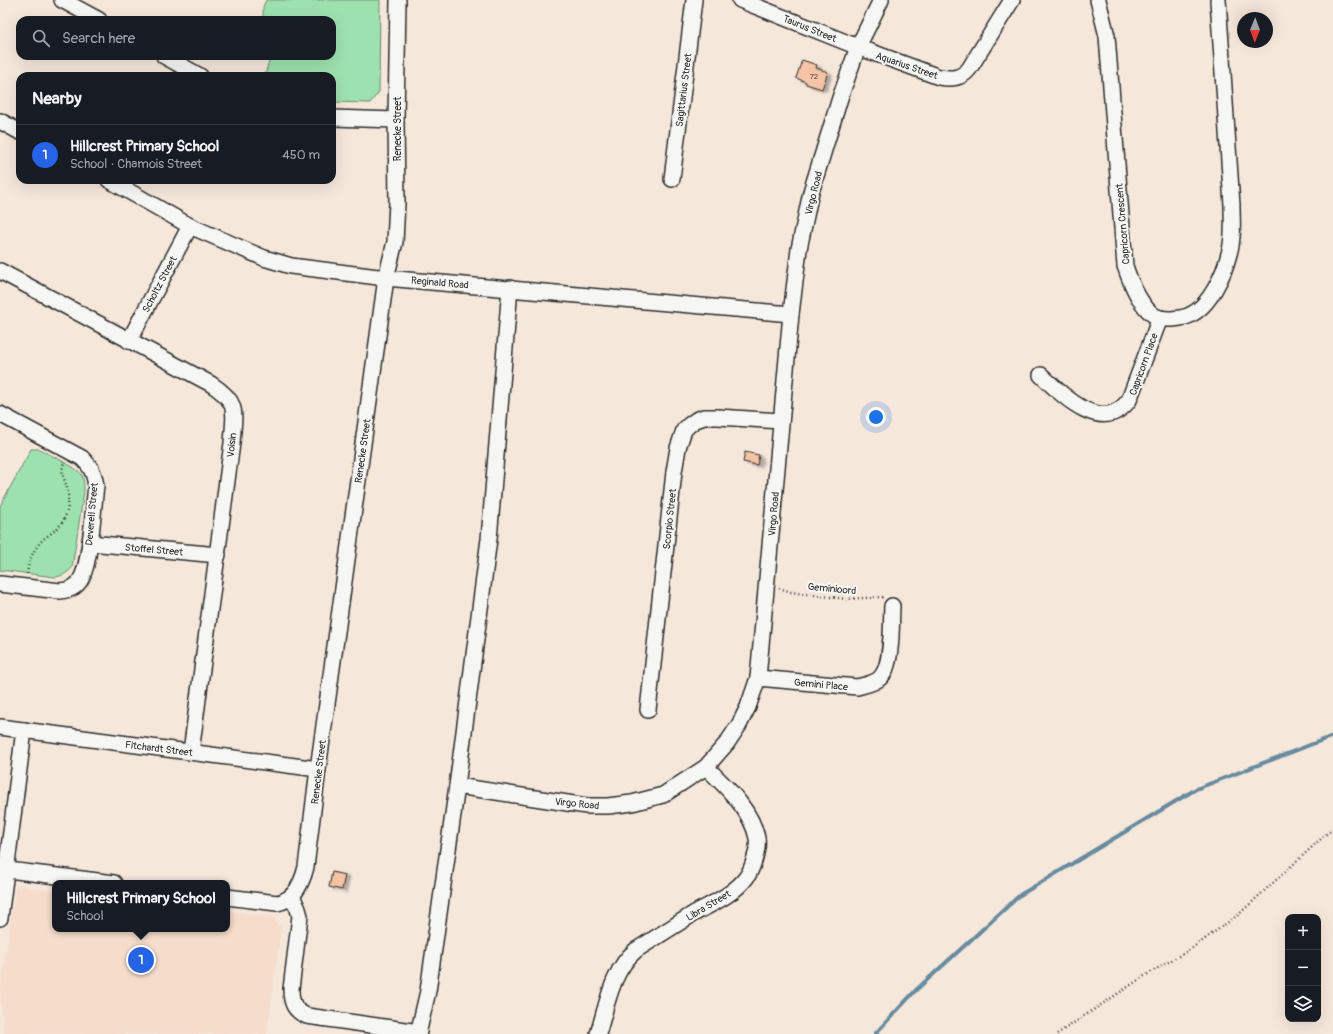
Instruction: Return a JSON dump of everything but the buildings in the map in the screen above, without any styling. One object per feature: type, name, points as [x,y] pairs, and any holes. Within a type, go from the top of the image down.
[{"type":"street","points":[[62,0],[91,16]]},
{"type":"street","name":"Renecke Street","points":[[292,896],[298,891],[304,878],[306,867],[318,769],[386,278],[395,242],[397,202],[396,120],[398,0]]},
{"type":"street","name":"Sagittarius Street","points":[[672,179],[694,0]]},
{"type":"street","name":"Taurus Street","points":[[740,0],[766,4],[858,48]]},
{"type":"street","name":"Virgo Road","points":[[457,786],[587,806],[608,806],[632,803],[663,795],[706,767],[727,743],[748,707],[758,678],[791,314],[799,249],[811,192],[840,98],[858,48],[881,0]]},
{"type":"street","name":"Aquarius Street","points":[[858,48],[939,77],[956,78],[969,70],[1012,0]]},
{"type":"street","name":"Capricorn Crescent","points":[[1098,0],[1107,36],[1125,266],[1135,293],[1148,310],[1160,318]]},
{"type":"street","points":[[1160,318],[1181,318],[1190,315],[1201,308],[1216,287],[1230,252],[1232,236],[1232,205],[1218,0]]},
{"type":"street","points":[[171,60],[193,72]]},
{"type":"street","points":[[336,118],[396,120]]},
{"type":"street","points":[[0,121],[16,130]]},
{"type":"street","name":"Reginald Road","points":[[116,184],[190,226],[264,258],[291,266],[386,278],[791,314]]},
{"type":"street","name":"Scholtz Street","points":[[129,341],[190,226]]},
{"type":"street","name":"Voisin","points":[[0,271],[211,384],[228,397],[233,408],[232,443],[191,752]]},
{"type":"street","points":[[230,897],[276,903],[286,900],[292,896],[300,916],[291,989],[291,999],[297,1011],[307,1016],[418,1033],[428,991],[457,786],[489,539],[510,288]]},
{"type":"street","name":"Capricorn Place","points":[[1041,375],[1058,391],[1088,412],[1103,415],[1117,412],[1130,400],[1160,318]]},
{"type":"street","name":"Deverell Street","points":[[0,414],[82,458],[90,466],[96,486],[90,542],[84,575],[80,582],[68,590],[56,591],[0,584]]},
{"type":"street","name":"Scorpio Street","points":[[648,710],[674,472],[678,448],[684,430],[689,425],[704,417],[781,421]]},
{"type":"street","name":"Stoffel Street","points":[[90,542],[218,555]]},
{"type":"street","name":"Gemini Place","points":[[758,678],[857,687],[871,684],[880,679],[885,671],[890,646],[892,606]]},
{"type":"street","name":"Fitchardt Street","points":[[0,727],[318,769]]},
{"type":"street","points":[[0,918],[3,869],[24,730]]},
{"type":"street","name":"Libra Street","points":[[598,1034],[616,975],[629,956],[642,946],[738,887],[753,867],[758,840],[749,818],[738,800],[706,767]]},
{"type":"street","points":[[3,869],[90,880]]},
{"type":"path","points":[[25,587],[29,560],[32,553],[38,544],[57,529],[64,518],[68,502],[68,491],[62,471],[63,466],[71,452]]},
{"type":"path","name":"Geminioord","points":[[767,584],[791,592],[846,599],[884,597],[890,600],[892,606]]},
{"type":"path","points":[[1057,1034],[1146,975],[1192,949],[1238,915],[1333,829]]},
{"type":"shaded area","points":[[16,886],[52,891],[52,932],[230,932],[230,911],[272,917],[281,928],[267,1034],[4,1034],[0,992]]},
{"type":"green space","points":[[266,0],[380,0],[379,92],[370,103],[336,102],[336,72],[266,72],[269,60],[336,60],[336,16],[263,16],[263,7]]},
{"type":"green space","points":[[31,449],[39,449],[69,465],[82,475],[83,479],[84,491],[72,568],[65,574],[58,577],[0,570],[0,506]]},
{"type":"waterway","points":[[875,1034],[916,990],[1020,895],[1196,789],[1333,736]]},
{"type":"place","name":"Hillcrest Primary School","points":[[141,960]]}]
